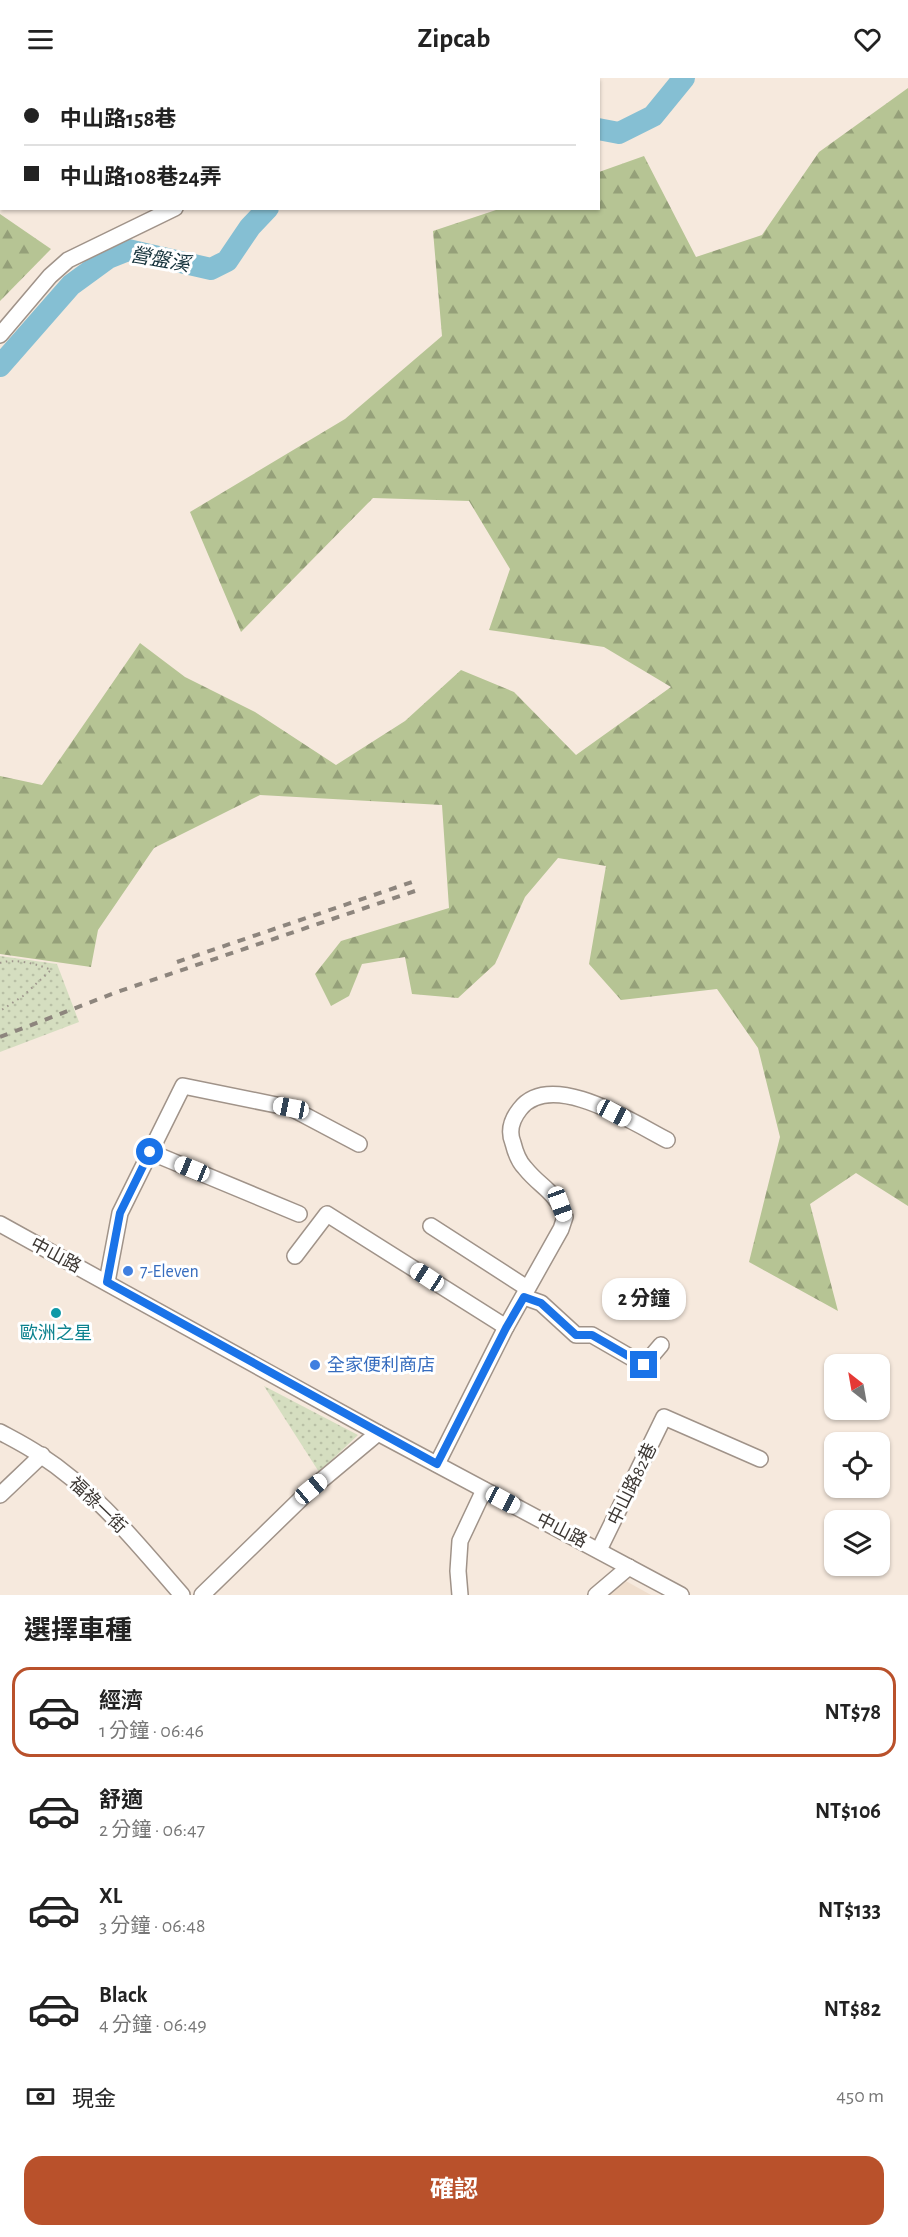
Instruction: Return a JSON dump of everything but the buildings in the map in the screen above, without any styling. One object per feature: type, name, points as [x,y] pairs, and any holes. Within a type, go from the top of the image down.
[{"type":"street","points":[[0,335],[50,276],[68,261],[171,210]]},
{"type":"street","points":[[107,1282],[120,1213],[183,1086],[291,1108],[359,1144]]},
{"type":"street","points":[[437,1464],[506,1328],[561,1229],[565,1217],[557,1198],[524,1167],[511,1141],[510,1127],[515,1116],[525,1103],[546,1095],[597,1103],[667,1140]]},
{"type":"street","points":[[150,1152],[299,1214]]},
{"type":"street","points":[[296,1257],[327,1214],[506,1328]]},
{"type":"street","name":"中山路","points":[[0,1224],[378,1433],[681,1595]]},
{"type":"street","points":[[431,1226],[541,1303],[576,1335],[592,1335],[644,1365],[661,1345]]},
{"type":"street","name":"中山路82巷","points":[[599,1550],[664,1417],[760,1459]]},
{"type":"street","name":"福祿一街","points":[[0,1432],[42,1455],[92,1497],[122,1527],[182,1595]]},
{"type":"street","points":[[202,1595],[311,1489],[378,1433]]},
{"type":"street","points":[[0,1494],[42,1455]]},
{"type":"street","points":[[460,1595],[458,1571],[460,1541],[484,1490]]},
{"type":"street","points":[[596,1595],[629,1567]]},
{"type":"path","points":[[0,963],[7,961],[43,966],[51,970],[23,996],[0,1011]]},
{"type":"shaded area","points":[[624,1580],[651,1595],[606,1595]]},
{"type":"green space","points":[[908,88],[908,1206],[856,1173],[810,1204],[838,1311],[749,1262],[780,1137],[758,1048],[717,989],[621,1000],[589,964],[606,866],[558,858],[525,897],[495,964],[458,998],[412,994],[405,957],[362,964],[349,996],[331,1006],[315,974],[341,941],[449,908],[442,805],[260,795],[154,848],[98,930],[91,967],[0,954],[0,776],[42,785],[140,643],[185,677],[255,712],[336,765],[405,721],[461,670],[514,692],[576,755],[671,687],[604,647],[489,630],[510,569],[469,501],[373,498],[241,632],[190,512],[345,419],[442,336],[433,231],[496,210],[600,210],[600,172],[644,156],[696,257],[762,235],[819,152]]},
{"type":"green space","points":[[0,214],[51,249],[0,301]]},
{"type":"green space","points":[[0,956],[57,964],[79,1022],[0,1052]]},
{"type":"green space","points":[[264,1386],[358,1435],[319,1472]]},
{"type":"waterway","name":"營盤溪","points":[[600,129],[619,133],[653,116],[684,78]]},
{"type":"waterway","name":"營盤溪","points":[[0,366],[71,285],[108,258],[128,250],[211,269],[227,261],[250,227],[266,210]]},
{"type":"railway","points":[[177,962],[415,881]]},
{"type":"railway","points":[[0,1037],[117,992],[418,890]]},
{"type":"place","name":"7-Eleven","points":[[128,1271]]},
{"type":"place","name":"歐洲之星","points":[[56,1313]]},
{"type":"place","name":"全家便利商店","points":[[315,1365]]},
{"type":"route","points":[[150,1152],[120,1213],[107,1282],[437,1464],[524,1297],[541,1303],[576,1335],[592,1335],[644,1365]]}]
